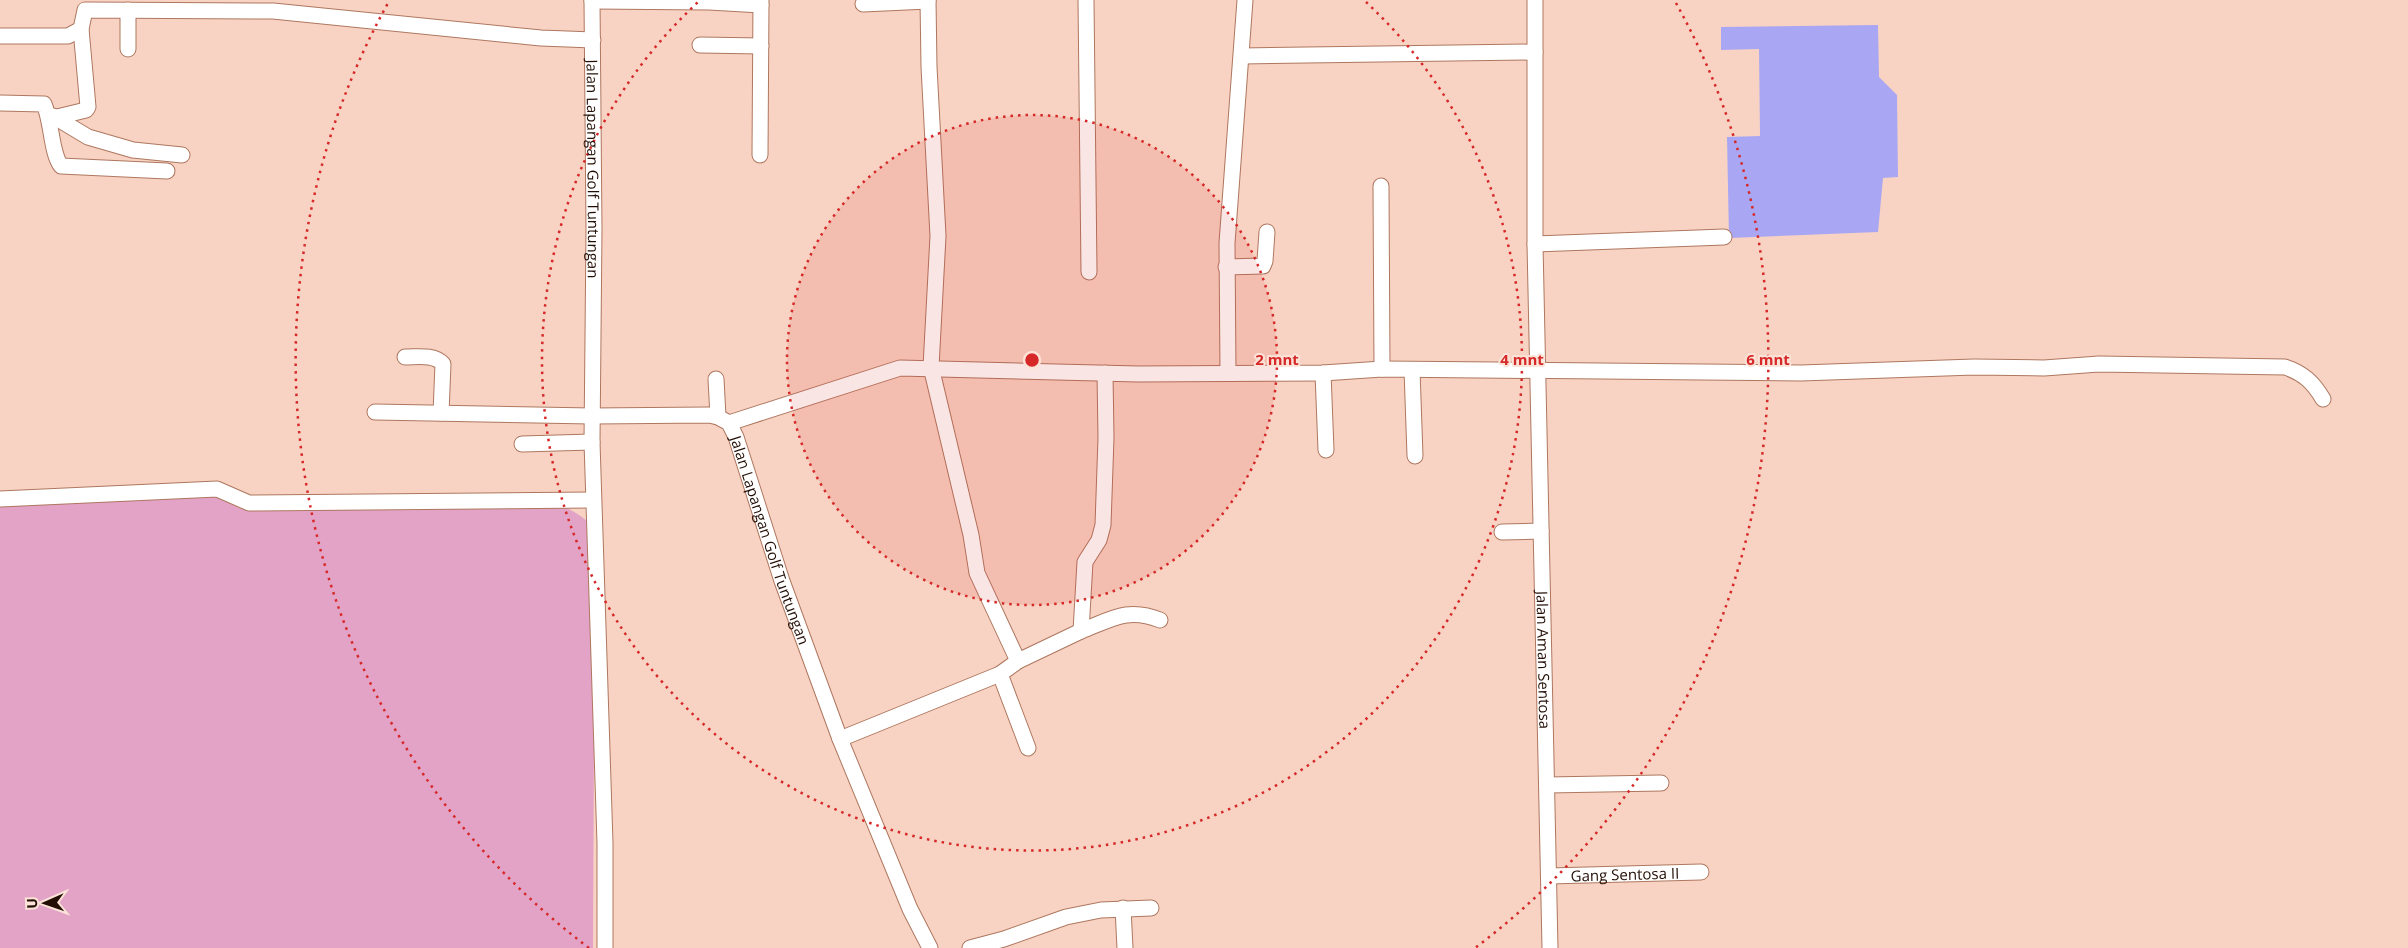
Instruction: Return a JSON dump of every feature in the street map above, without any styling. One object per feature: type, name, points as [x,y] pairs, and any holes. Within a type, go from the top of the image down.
[{"type":"street","points":[[592,0],[761,3],[760,156]]},
{"type":"street","name":"Jalan Lapangan Golf Tuntungan","points":[[592,0],[594,239],[592,442],[605,843],[604,948]]},
{"type":"street","points":[[1086,0],[1089,272]]},
{"type":"street","points":[[1228,372],[1226,267],[1245,0]]},
{"type":"street","name":"Jalan Aman Sentosa","points":[[1535,0],[1535,244],[1550,948]]},
{"type":"street","points":[[863,4],[928,1],[928,67],[938,236],[931,367],[971,535],[977,573],[1018,661]]},
{"type":"street","points":[[54,116],[86,110],[88,106],[81,29],[86,10],[273,11],[541,38],[593,40]]},
{"type":"street","points":[[128,10],[128,49]]},
{"type":"street","points":[[0,36],[68,36],[81,29]]},
{"type":"street","points":[[700,45],[761,46]]},
{"type":"street","points":[[1242,56],[1534,52]]},
{"type":"street","points":[[0,104],[44,104],[54,116],[88,137],[133,150],[182,154]]},
{"type":"street","points":[[54,116],[56,159],[61,166],[167,171]]},
{"type":"street","points":[[1381,186],[1382,369]]},
{"type":"street","points":[[1226,267],[1263,266],[1267,232]]},
{"type":"street","points":[[1535,244],[1724,237]]},
{"type":"street","points":[[405,357],[438,359],[443,364],[441,413]]},
{"type":"street","points":[[375,412],[592,416],[699,414],[723,420],[894,368],[931,367],[972,371],[1105,373],[1323,373],[1382,369],[1802,373],[1974,367],[2044,368],[2100,364],[2284,367],[2299,372],[2313,383],[2324,398]]},
{"type":"street","points":[[1412,370],[1415,456]]},
{"type":"street","points":[[1082,630],[1085,562],[1098,540],[1103,525],[1106,438],[1105,373]]},
{"type":"street","points":[[1323,373],[1326,450]]},
{"type":"street","points":[[716,379],[723,420]]},
{"type":"street","name":"Jalan Lapangan Golf Tuntungan","points":[[723,420],[736,437],[782,580],[840,739],[910,909],[930,948]]},
{"type":"street","points":[[522,444],[592,442]]},
{"type":"street","points":[[0,499],[217,490],[249,503],[593,500]]},
{"type":"street","points":[[1502,532],[1541,530]]},
{"type":"street","points":[[840,739],[1000,674],[1018,661],[1082,630],[1134,613],[1160,620]]},
{"type":"street","points":[[1000,674],[1028,748]]},
{"type":"street","points":[[1548,785],[1661,783]]},
{"type":"street","name":"Gang Sentosa II","points":[[1549,876],[1701,872]]},
{"type":"street","points":[[1123,908],[1125,948]]},
{"type":"street","points":[[970,948],[1004,939],[1066,917],[1123,908],[1151,908]]},
{"type":"shaded area","points":[[212,494],[241,509],[550,502],[575,512],[590,524],[595,530],[593,948],[0,948],[0,505]]},
{"type":"water","points":[[1878,25],[1879,77],[1897,95],[1898,177],[1883,178],[1878,232],[1729,238],[1727,137],[1760,136],[1759,49],[1721,50],[1721,27]]}]
